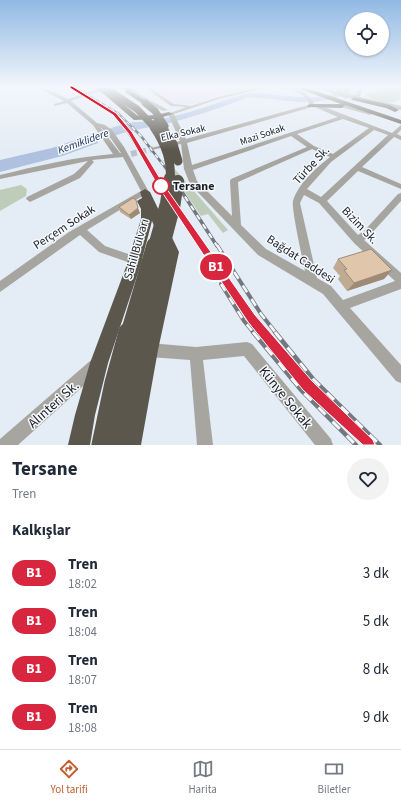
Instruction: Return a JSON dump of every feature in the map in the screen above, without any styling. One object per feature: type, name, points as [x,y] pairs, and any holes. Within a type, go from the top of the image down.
[{"type":"highway","points":[[125,108],[134,116],[145,118],[171,112]]},
{"type":"highway","points":[[131,108],[168,131]]},
{"type":"highway","name":"Sahil Bulvarı","points":[[120,445],[127,398],[136,355],[174,208],[179,169],[178,156],[168,131],[136,108]]},
{"type":"highway","points":[[151,108],[155,111],[168,131]]},
{"type":"highway","points":[[364,108],[401,123]]},
{"type":"highway","points":[[370,108],[401,117]]},
{"type":"highway","points":[[373,108],[382,110],[395,108]]},
{"type":"highway","name":"Sahil Bulvarı","points":[[101,445],[115,378],[170,184],[172,172],[168,131]]},
{"type":"highway","points":[[79,445],[99,363],[147,219],[147,209],[143,193]]},
{"type":"highway","points":[[130,445],[149,350],[172,252],[143,193]]},
{"type":"street","points":[[76,108],[99,127],[125,155],[143,193]]},
{"type":"street","points":[[163,108],[171,112],[186,108]]},
{"type":"street","points":[[168,108],[171,112]]},
{"type":"street","name":"Elka Sokak","points":[[153,149],[184,142],[292,108]]},
{"type":"street","points":[[323,108],[343,117],[397,136]]},
{"type":"street","name":"Bağdat Caddesi","points":[[171,112],[168,131],[184,142],[188,170],[193,182],[262,252],[327,290],[401,376]]},
{"type":"street","name":"Mazi Sokak","points":[[188,170],[343,117]]},
{"type":"street","points":[[322,201],[358,168],[397,136],[401,127]]},
{"type":"street","name":"Türbe Sk.","points":[[312,281],[296,203],[302,190],[333,156],[373,128]]},
{"type":"street","points":[[292,134],[312,147],[333,156]]},
{"type":"street","points":[[237,227],[234,181],[312,147]]},
{"type":"street","points":[[0,176],[97,156],[125,155]]},
{"type":"street","points":[[30,199],[77,176],[91,162]]},
{"type":"street","points":[[358,168],[401,187]]},
{"type":"street","name":"Bizim Sk.","points":[[302,190],[322,201],[357,240],[401,280]]},
{"type":"street","name":"Perçem Sokak","points":[[0,287],[81,230],[143,193]]},
{"type":"street","points":[[357,240],[367,233],[401,196]]},
{"type":"street","points":[[81,230],[102,249],[134,261],[169,267]]},
{"type":"street","points":[[340,306],[401,284]]},
{"type":"street","name":"Künye Sokak","points":[[196,354],[247,349],[325,445]]},
{"type":"street","points":[[149,350],[196,354],[205,445]]},
{"type":"street","name":"Alınteri Sk.","points":[[6,445],[99,363]]},
{"type":"green space","points":[[166,159],[228,230],[223,233],[208,214],[201,216],[163,160]]},
{"type":"green space","points":[[21,185],[27,189],[26,196],[0,211],[0,190]]},
{"type":"water","points":[[134,122],[145,123],[148,127],[98,141],[98,143],[62,156],[0,172],[0,160],[52,148],[117,126]]},
{"type":"building","points":[[133,198],[136,200],[138,208],[129,215],[119,207]]},
{"type":"building","points":[[371,249],[392,270],[354,283],[344,270],[347,269],[338,259]]},
{"type":"waterway","name":"Kemiklidere","points":[[129,126],[145,125],[182,118],[211,108]]},
{"type":"tunnel","points":[[131,154],[153,149]]},
{"type":"railway","points":[[109,108],[118,113],[141,136],[174,179]]},
{"type":"railway","points":[[125,127],[157,179]]},
{"type":"railway","points":[[157,178],[202,246]]},
{"type":"railway","points":[[173,178],[217,246]]},
{"type":"railway","points":[[201,245],[251,318],[264,333]]},
{"type":"railway","points":[[217,245],[261,314],[276,333]]},
{"type":"railway","points":[[221,284],[244,321],[254,333]]},
{"type":"railway","points":[[253,332],[302,391],[356,445]]},
{"type":"railway","points":[[263,332],[308,385],[368,445]]},
{"type":"railway","points":[[275,332],[313,379],[380,445]]},
{"type":"train","name":"B1","points":[[106,108],[115,114],[130,132],[161,186],[251,318],[308,385],[368,445]]},
{"type":"place","name":"Tersane","points":[[161,186]]}]
